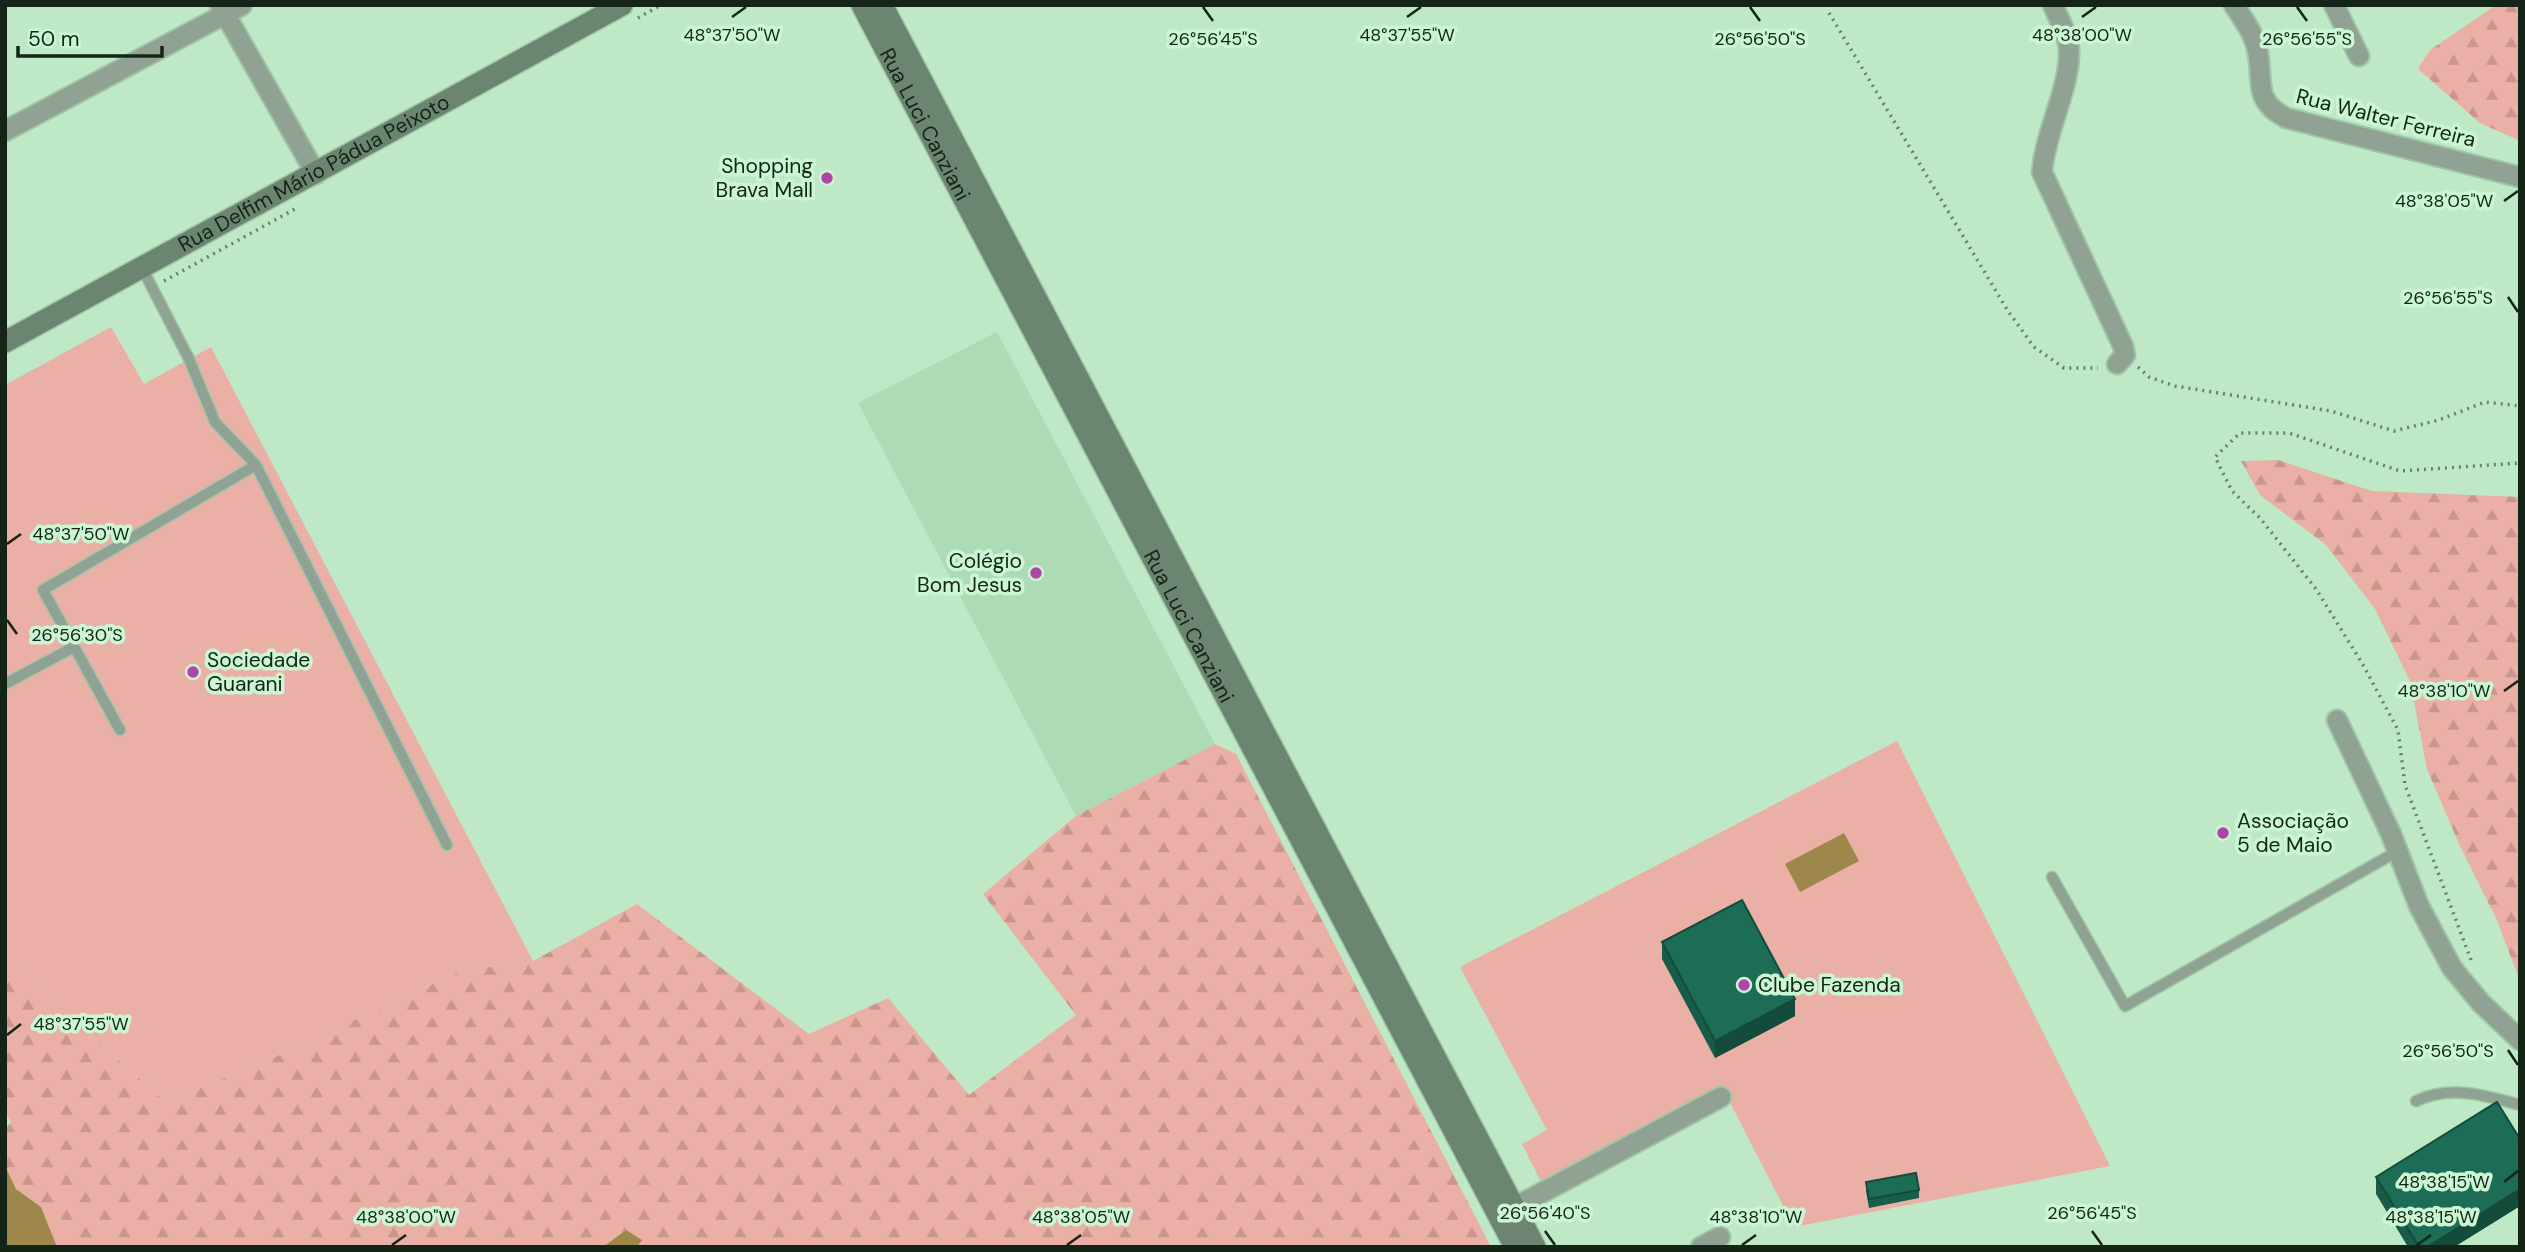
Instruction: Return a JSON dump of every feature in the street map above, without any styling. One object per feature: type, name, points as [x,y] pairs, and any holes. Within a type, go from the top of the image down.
[{"type":"main road","name":"Rua Delfim Mário Pádua Peixoto","points":[[5,342],[622,5]]},
{"type":"main road","name":"Rua Luci Canziani","points":[[862,5],[1506,1211],[1535,1247]]},
{"type":"main road","name":"Rua Luci Canziani","points":[[882,5],[1506,1211],[1516,1247]]},
{"type":"street","points":[[2053,5],[2069,49],[2044,152],[2042,172],[2121,359]]},
{"type":"street","name":"Rua Walter Ferreira","points":[[2234,5],[2252,33],[2260,60],[2260,91],[2274,112],[2286,118],[2373,142],[2520,177]]},
{"type":"street","points":[[2334,5],[2359,56]]},
{"type":"street","points":[[5,131],[229,8],[316,174]]},
{"type":"street","points":[[2337,720],[2435,938],[2468,989],[2520,1040]]},
{"type":"street","points":[[1506,1211],[1721,1097]]},
{"type":"street","points":[[1701,1247],[1720,1237]]},
{"type":"lane","points":[[142,268],[189,359],[215,422],[256,465],[447,845]]},
{"type":"lane","points":[[120,730],[43,590],[256,465]]},
{"type":"lane","points":[[5,684],[75,647]]},
{"type":"lane","points":[[2052,877],[2125,1006],[2398,851]]},
{"type":"lane","points":[[2416,1101],[2431,1094],[2460,1091],[2520,1105]]},
{"type":"path","points":[[1829,13],[2008,311],[2034,347],[2064,368],[2104,368],[2121,359],[2149,377],[2175,386],[2331,411],[2394,431],[2440,420],[2485,402],[2520,406]]},
{"type":"path","points":[[2468,989],[2472,979],[2471,961],[2405,785],[2398,730],[2362,663],[2316,589],[2260,518],[2232,491],[2215,457],[2240,433],[2289,433],[2400,471],[2520,463]]},
{"type":"shaded area","name":"Colégio Bom Jesus","points":[[997,332],[1215,744],[1076,816],[858,403]]},
{"type":"shaded area","points":[[1844,833],[1859,861],[1800,892],[1785,864]]},
{"type":"shaded area","points":[[5,1166],[16,1189],[41,1207],[57,1247],[5,1247]]},
{"type":"shaded area","points":[[626,1230],[642,1240],[637,1247],[603,1247]]},
{"type":"green space","points":[[2496,5],[2520,5],[2520,141],[2480,123],[2418,69],[2430,50]]},
{"type":"green space","name":"Sociedade Guarani","points":[[111,327],[144,384],[211,347],[533,961],[463,970],[264,1062],[166,1102],[5,959],[5,385]]},
{"type":"green space","points":[[2278,460],[2372,491],[2520,497],[2520,981],[2496,918],[2459,844],[2427,769],[2410,681],[2375,609],[2326,545],[2260,495],[2241,461]]},
{"type":"green space","name":"Clube Fazenda","points":[[1897,741],[2110,1166],[1794,1227],[1723,1089],[1541,1182],[1522,1144],[1547,1130],[1460,967]]},
{"type":"green space","points":[[1215,744],[1236,754],[1491,1247],[637,1247],[641,1240],[626,1230],[603,1247],[57,1247],[41,1207],[16,1189],[5,1166],[5,1130],[11,1122],[5,1111],[5,959],[166,1102],[264,1062],[463,970],[533,961],[637,904],[809,1034],[888,998],[969,1095],[1076,1015],[983,894],[1076,816]]},
{"type":"building","points":[[1742,900],[1795,999],[1715,1041],[1662,942]]},
{"type":"building","points":[[2497,1102],[2520,1139],[2520,1189],[2427,1247],[2419,1247],[2376,1177]]},
{"type":"building","points":[[1916,1173],[1919,1190],[1869,1199],[1866,1182]]},
{"type":"place","name":"Shopping Brava Mall","points":[[827,178]]},
{"type":"place","name":"Colégio Bom Jesus","points":[[1036,573]]},
{"type":"place","name":"Sociedade Guarani","points":[[193,672]]},
{"type":"place","name":"Associação 5 de Maio","points":[[2223,833]]},
{"type":"place","name":"Clube Fazenda","points":[[1744,985]]}]
